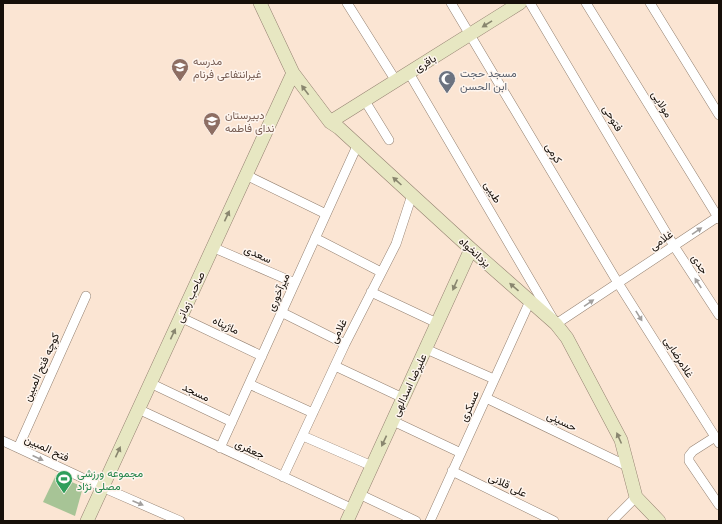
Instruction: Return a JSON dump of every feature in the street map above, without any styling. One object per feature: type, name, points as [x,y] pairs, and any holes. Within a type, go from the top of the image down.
[{"type":"street","name":"یزدانخواه","points":[[260,3],[293,73],[330,122],[339,128],[471,249],[530,300],[556,324],[567,338],[621,440],[636,497],[659,521]]},
{"type":"street","points":[[347,3],[396,81]]},
{"type":"street","name":"کرمی","points":[[451,3],[618,283]]},
{"type":"street","name":"باقری","points":[[330,122],[520,3]]},
{"type":"street","name":"فتوحی","points":[[530,3],[674,246]]},
{"type":"street","name":"مولایی","points":[[586,3],[719,217]]},
{"type":"street","points":[[650,3],[719,115]]},
{"type":"street","name":"صاحب زمانی","points":[[87,521],[293,73]]},
{"type":"street","name":"طیبی","points":[[409,73],[556,324]]},
{"type":"street","points":[[365,101],[389,140]]},
{"type":"street","name":"میرآخوری","points":[[220,448],[357,146]]},
{"type":"street","points":[[246,175],[326,214]]},
{"type":"street","name":"غلامی","points":[[283,477],[345,344],[396,244],[412,195]]},
{"type":"street","name":"غلامی","points":[[556,324],[719,217]]},
{"type":"street","points":[[315,238],[381,272]]},
{"type":"street","name":"جدی","points":[[674,246],[719,315]]},
{"type":"street","name":"سعدی","points":[[212,247],[295,284]]},
{"type":"street","name":"علیرضا اسدالهی","points":[[350,515],[471,249]]},
{"type":"street","name":"غلامرضایی","points":[[618,283],[717,440]]},
{"type":"street","points":[[371,292],[437,323]]},
{"type":"street","name":"کوچه فتح المبین","points":[[18,448],[86,296]]},
{"type":"street","name":"عسکری","points":[[430,521],[530,300]]},
{"type":"street","points":[[281,312],[345,344]]},
{"type":"street","name":"ماژپناه","points":[[180,317],[262,356]]},
{"type":"street","points":[[426,349],[494,379]]},
{"type":"street","points":[[335,366],[403,398]]},
{"type":"street","name":"مسجد","points":[[150,383],[232,422]]},
{"type":"street","points":[[249,384],[313,413]]},
{"type":"street","name":"حسینی","points":[[486,398],[627,466]]},
{"type":"street","name":"جعفری","points":[[138,409],[283,477],[350,515]]},
{"type":"street","points":[[393,421],[461,453]]},
{"type":"street","points":[[302,436],[372,466]]},
{"type":"street","points":[[717,440],[693,451],[688,456],[689,461],[719,505]]},
{"type":"street","name":"فتح المبین","points":[[3,441],[180,521]]},
{"type":"street","name":"علی قلانی","points":[[452,471],[554,521]]},
{"type":"street","points":[[359,494],[416,521]]},
{"type":"street","points":[[612,521],[636,497]]},
{"type":"green space","name":"مجموعه ورزشی مصلی نژاد","points":[[56,475],[83,487],[75,516],[43,502]]},
{"type":"place","name":"مدرسه غیرانتفاعی فرنام","points":[[180,82]]},
{"type":"place","name":"مسجد حجت ابن الحسن","points":[[447,94]]},
{"type":"place","name":"دبیرستان ندای فاطمه","points":[[212,136]]},
{"type":"place","name":"مجموعه ورزشی مصلی نژاد","points":[[64,494]]}]
